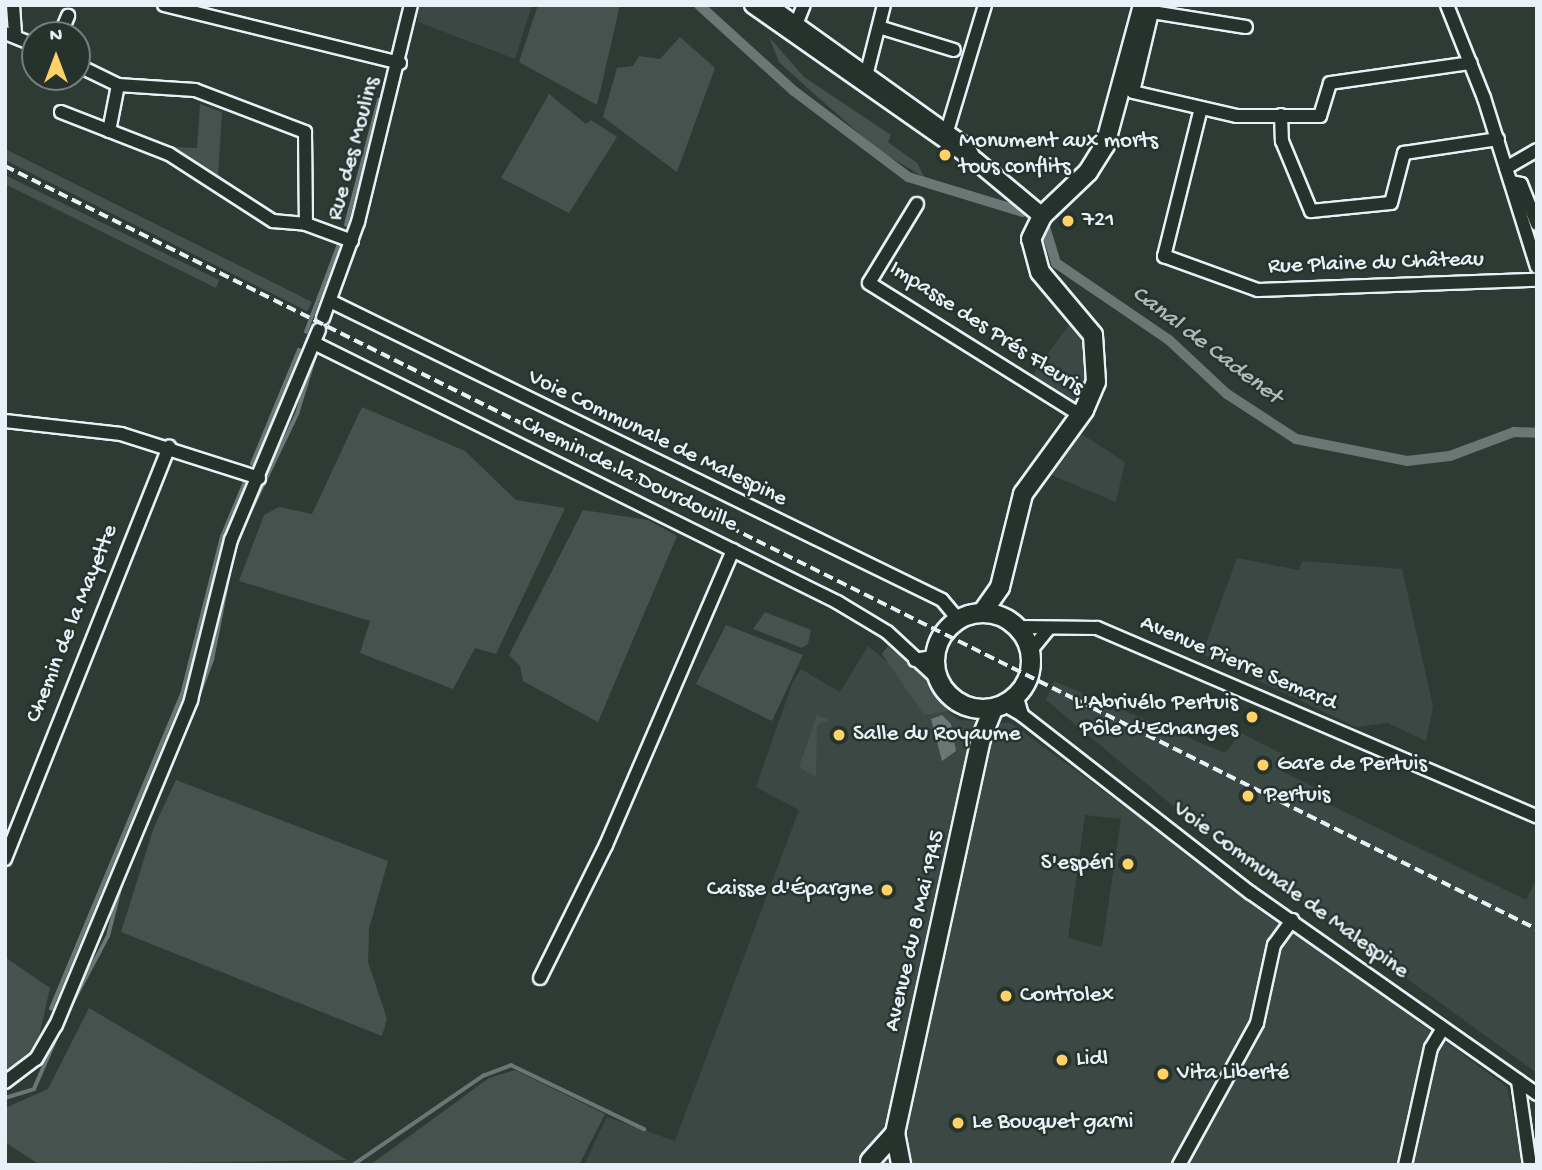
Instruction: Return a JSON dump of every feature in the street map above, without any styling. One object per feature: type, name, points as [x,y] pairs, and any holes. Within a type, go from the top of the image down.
[{"type":"main road","points":[[981,739],[963,709],[939,680],[938,656],[959,620],[984,610],[1000,587],[1019,503],[1080,415],[1096,382],[1097,350],[1084,321],[1034,260],[1032,233],[1042,216],[1088,172],[1105,145],[1146,9]]},
{"type":"main road","points":[[963,709],[1005,703],[1028,654],[1000,587]]},
{"type":"main road","points":[[984,610],[1016,624]]},
{"type":"main road","name":"Avenue du 8 Mai 1945","points":[[901,1165],[895,1133],[981,739],[1005,703]]},
{"type":"main road","name":"Avenue du 8 Mai 1945","points":[[865,1163],[895,1133]]},
{"type":"main road","points":[[865,1163],[892,1165]]},
{"type":"street","points":[[10,33],[13,5]]},
{"type":"street","points":[[163,5],[400,63]]},
{"type":"street","name":"Rue des Moulins","points":[[5,1082],[36,1059],[56,1025],[191,700],[231,540],[319,330],[352,241],[400,63],[411,5]]},
{"type":"street","points":[[753,5],[976,161],[1042,216]]},
{"type":"street","points":[[771,5],[968,146],[976,161]]},
{"type":"street","points":[[797,22],[804,5]]},
{"type":"street","points":[[867,72],[882,28],[884,5]]},
{"type":"street","points":[[947,131],[985,5]]},
{"type":"street","points":[[1447,5],[1472,63],[1537,267]]},
{"type":"street","points":[[1246,27],[1146,9],[1133,92],[1201,108],[1281,116],[1323,114],[1330,83],[1472,63]]},
{"type":"street","points":[[66,21],[68,16]]},
{"type":"street","points":[[882,28],[954,50]]},
{"type":"street","points":[[91,72],[118,85],[195,90],[305,132],[306,224]]},
{"type":"street","points":[[109,131],[118,85]]},
{"type":"street","name":"Rue Plaine du Château","points":[[1201,108],[1164,256],[1258,290],[1537,280]]},
{"type":"street","points":[[61,112],[169,154],[273,221],[306,224],[352,241]]},
{"type":"street","points":[[1281,116],[1282,141],[1311,211],[1391,203],[1404,153],[1498,139]]},
{"type":"street","points":[[1506,168],[1537,149]]},
{"type":"street","points":[[1511,182],[1521,184],[1537,224]]},
{"type":"street","name":"Impasse des Prés Fleuris","points":[[917,204],[869,283],[1080,415]]},
{"type":"street","name":"Voie Communale de Malespine","points":[[330,301],[942,600],[959,620]]},
{"type":"street","name":"Chemin de la Dourdouille","points":[[319,330],[733,551],[862,616],[939,680]]},
{"type":"street","points":[[5,421],[169,446],[259,478]]},
{"type":"street","name":"Chemin de la Mayette","points":[[5,859],[169,446]]},
{"type":"street","points":[[540,978],[606,845],[733,551]]},
{"type":"street","name":"Avenue Pierre Semard","points":[[1016,624],[1049,628],[1097,628],[1408,757],[1537,817]]},
{"type":"street","points":[[1028,654],[1049,628]]},
{"type":"street","points":[[915,660],[938,656]]},
{"type":"street","name":"Voie Communale de Malespine","points":[[1005,703],[1292,920],[1537,1094]]},
{"type":"street","points":[[1178,1165],[1257,1023],[1274,945],[1292,920]]},
{"type":"street","points":[[1405,1165],[1428,1062],[1443,1028]]},
{"type":"street","points":[[1413,1165],[1428,1062]]},
{"type":"street","points":[[1518,1081],[1530,1165]]},
{"type":"shaded area","points":[[417,5],[532,5],[515,59],[418,22]]},
{"type":"shaded area","points":[[538,5],[620,5],[597,105],[519,62]]},
{"type":"shaded area","points":[[680,37],[715,68],[677,172],[603,117],[617,68],[633,66],[639,56],[660,59]]},
{"type":"shaded area","points":[[769,37],[804,77],[891,135],[888,142],[917,163],[925,178],[877,149],[812,92],[779,62]]},
{"type":"shaded area","points":[[549,94],[586,124],[591,120],[617,137],[569,213],[501,178]]},
{"type":"shaded area","points":[[200,104],[222,112],[218,177],[171,147],[197,148]]},
{"type":"shaded area","points":[[5,149],[312,302],[307,311],[5,160]]},
{"type":"shaded area","points":[[5,175],[219,280],[216,288],[5,184]]},
{"type":"shaded area","points":[[1073,319],[1092,369],[1079,405],[1030,379]]},
{"type":"shaded area","points":[[362,407],[465,451],[516,500],[565,508],[496,654],[475,648],[453,689],[360,653],[370,621],[239,581],[264,515],[279,507],[312,514]]},
{"type":"shaded area","points":[[1077,431],[1125,462],[1116,502],[1049,474]]},
{"type":"shaded area","points":[[583,510],[648,520],[677,536],[598,722],[523,681],[520,666],[509,655]]},
{"type":"shaded area","points":[[1237,558],[1299,570],[1302,561],[1402,569],[1433,706],[1426,741],[1388,723],[1356,727],[1202,654]]},
{"type":"shaded area","points":[[765,612],[811,630],[808,644],[802,648],[753,629]]},
{"type":"shaded area","points":[[726,625],[803,655],[772,721],[696,684]]},
{"type":"shaded area","points":[[868,646],[959,720],[1011,723],[1507,1087],[1525,1165],[584,1165],[607,1117],[675,1141],[799,810],[756,787],[792,684],[801,669],[840,692]],"holes":[[[1085,815],[1121,819],[1102,947],[1068,938]]]},
{"type":"shaded area","points":[[888,646],[924,675],[949,711],[924,715],[882,654]]},
{"type":"shaded area","name":"Gare de Pertuis","points":[[1054,681],[1225,753],[1241,733],[1289,757],[1282,771],[1321,791],[1318,799],[1526,900],[1537,878],[1537,1073],[1203,831],[1046,700]]},
{"type":"shaded area","points":[[817,715],[829,720],[817,725],[816,777],[799,767]]},
{"type":"shaded area","points":[[942,715],[951,724],[956,751],[942,761],[931,719]]},
{"type":"shaded area","points":[[176,780],[388,861],[369,929],[368,962],[387,1019],[382,1036],[121,932],[154,827]]},
{"type":"shaded area","points":[[5,957],[50,988],[39,1037],[25,1059],[5,1071]]},
{"type":"shaded area","points":[[89,1008],[347,1160],[40,1165],[5,1142],[5,1108],[48,1089]]},
{"type":"shaded area","points":[[515,1070],[605,1114],[579,1165],[370,1165],[489,1078]]},
{"type":"waterway","name":"Canal de Cadenet","points":[[699,5],[794,91],[908,177],[1023,212]]},
{"type":"waterway","points":[[346,225],[379,100]]},
{"type":"waterway","name":"Canal de Cadenet","points":[[1045,227],[1056,263],[1169,340],[1227,394],[1296,439],[1407,461],[1450,456],[1514,432],[1537,433]]},
{"type":"waterway","points":[[306,332],[339,244]]},
{"type":"waterway","points":[[252,464],[299,350]]},
{"type":"waterway","points":[[241,531],[297,414],[316,353]]},
{"type":"waterway","points":[[51,1009],[182,695],[222,537],[245,482]]},
{"type":"waterway","points":[[192,713],[212,660],[230,568]]},
{"type":"waterway","points":[[66,1015],[108,936],[122,881]]},
{"type":"waterway","points":[[5,1098],[34,1089],[57,1036]]},
{"type":"waterway","points":[[353,1165],[483,1076],[511,1065],[644,1129]]},
{"type":"railway","points":[[5,166],[1537,929]]},
{"type":"place","name":"Monument aux morts tous conflits","points":[[945,155]]},
{"type":"place","name":"721","points":[[1068,221]]},
{"type":"place","name":"L'Abrivélo Pertuis Pôle d'Echanges","points":[[1252,717]]},
{"type":"place","name":"Salle du Royaume","points":[[839,735]]},
{"type":"place","name":"Gare de Pertuis","points":[[1263,765]]},
{"type":"place","name":"Pertuis","points":[[1248,796]]},
{"type":"place","name":"S'espéri","points":[[1128,864]]},
{"type":"place","name":"Caisse d'Épargne","points":[[887,890]]},
{"type":"place","name":"Controlex","points":[[1006,996]]},
{"type":"place","name":"Lidl","points":[[1062,1060]]},
{"type":"place","name":"Vita Liberté","points":[[1163,1074]]},
{"type":"place","name":"Le Bouquet garni","points":[[958,1123]]}]
